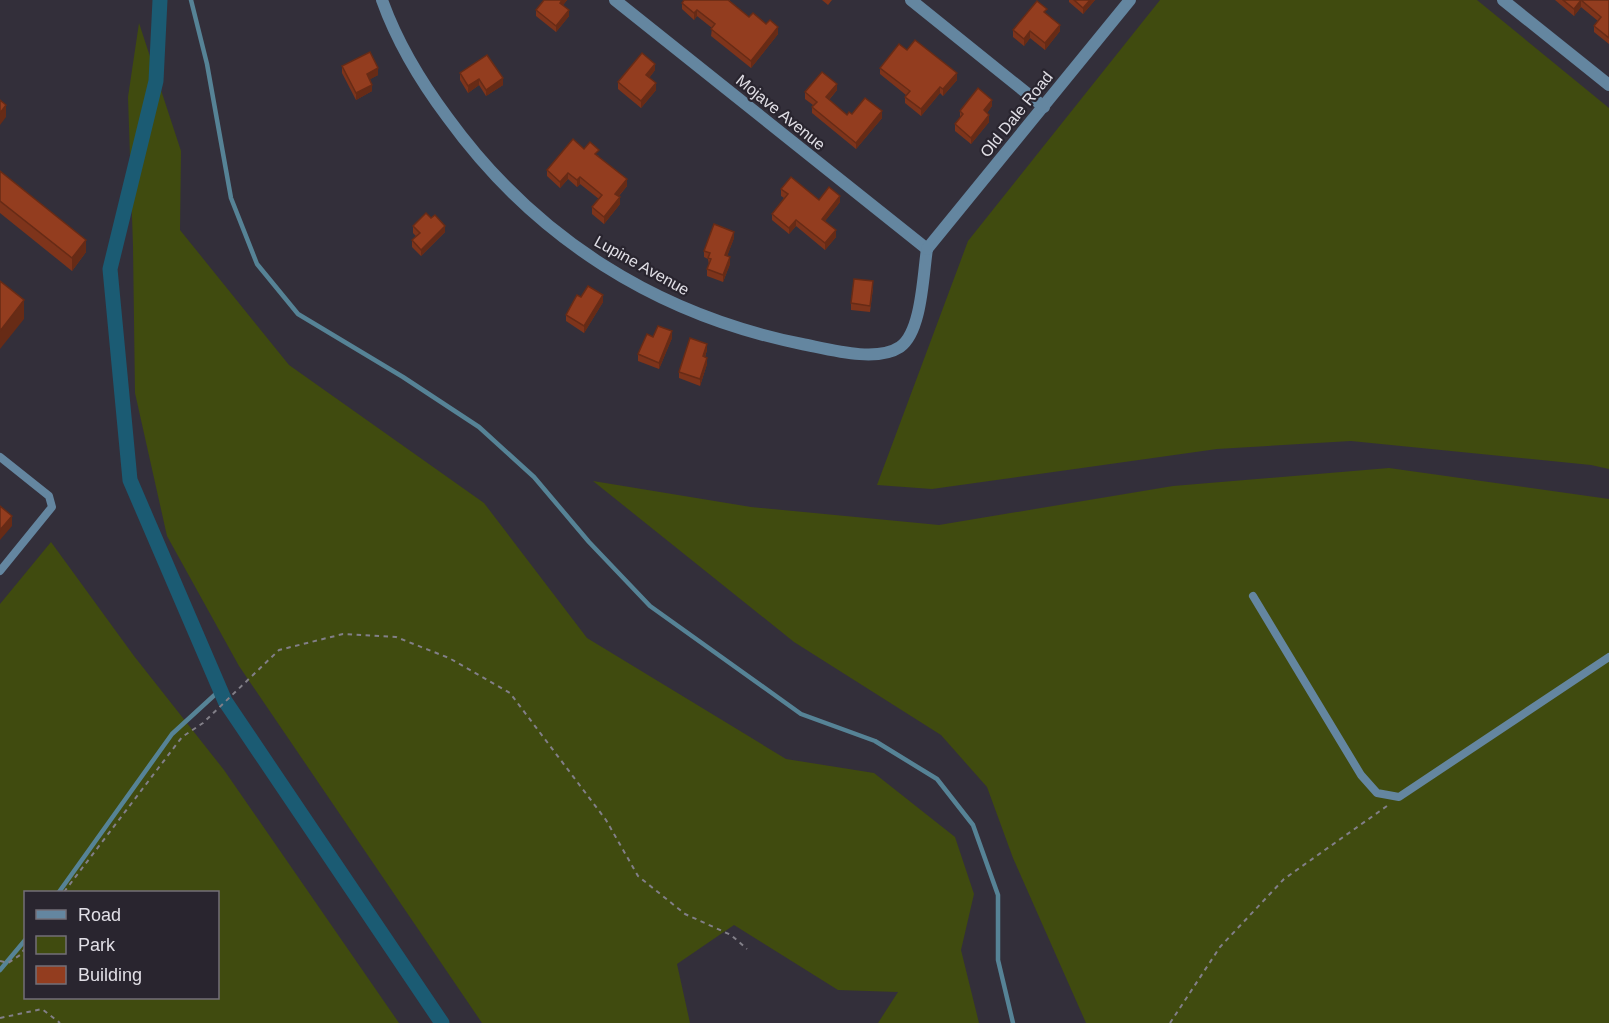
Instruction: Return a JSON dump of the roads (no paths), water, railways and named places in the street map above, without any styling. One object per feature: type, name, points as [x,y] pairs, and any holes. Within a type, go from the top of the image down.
[{"type":"street","name":"Lupine Avenue","points":[[382,0],[392,27],[438,104],[467,144],[506,188],[546,226],[604,266],[694,312],[777,339],[845,352],[889,352],[901,347],[911,334],[919,309],[927,249]]},
{"type":"street","name":"Mojave Avenue","points":[[615,0],[927,249]]},
{"type":"street","points":[[911,0],[1044,107]]},
{"type":"street","name":"Old Dale Road","points":[[927,249],[1130,0]]},
{"type":"street","points":[[1503,0],[1609,85]]},
{"type":"lane","points":[[0,458],[49,496],[52,507],[0,571]]},
{"type":"lane","points":[[1253,596],[1361,775],[1377,793],[1399,797],[1609,657]]},
{"type":"waterway","points":[[160,0],[156,81],[110,269],[130,480],[225,701],[442,1023]]},
{"type":"waterway","points":[[191,0],[207,64],[231,198],[257,264],[298,314],[403,377],[479,427],[534,477],[589,542],[650,606],[801,714],[875,741],[937,779],[973,825],[998,895],[998,960],[1013,1023]]},
{"type":"waterway","points":[[60,891],[172,734],[220,690]]},
{"type":"waterway","points":[[0,970],[24,941]]}]
